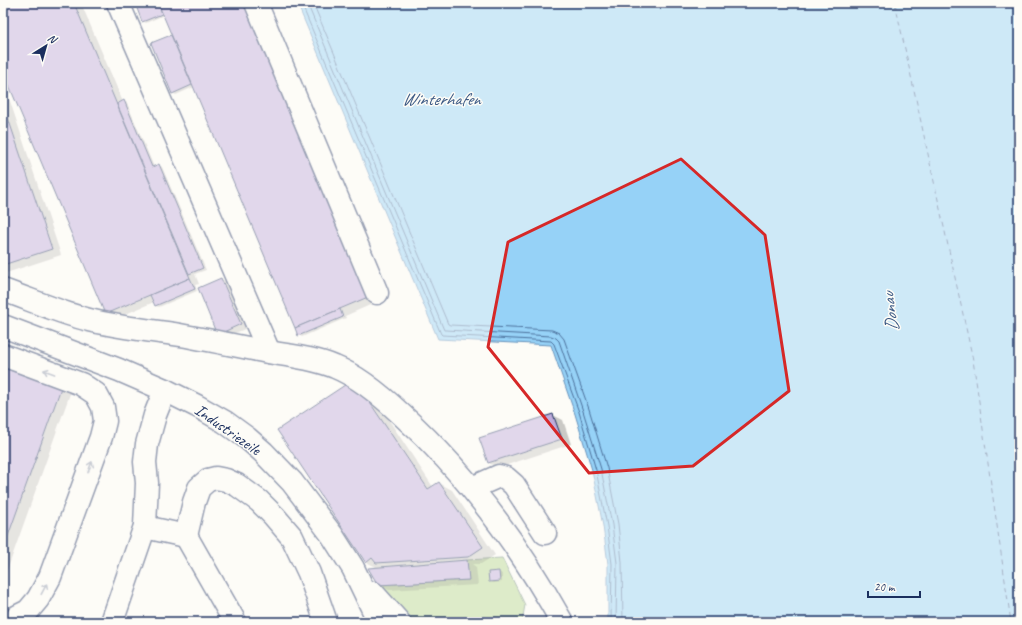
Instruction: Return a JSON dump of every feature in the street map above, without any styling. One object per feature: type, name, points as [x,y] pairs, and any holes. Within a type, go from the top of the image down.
[{"type":"street","points":[[118,3],[269,352]]},
{"type":"street","points":[[256,3],[377,293]]},
{"type":"street","points":[[3,290],[80,318],[322,362],[353,376],[417,428],[472,488],[522,556],[562,622]]},
{"type":"street","name":"Industriezeile","points":[[3,326],[119,370],[165,390],[225,422],[247,438],[292,482],[332,535],[354,568],[379,622]]},
{"type":"street","points":[[3,355],[81,384],[96,394],[103,407],[105,421],[50,577],[38,599],[28,611],[18,616]]},
{"type":"street","points":[[112,622],[145,526],[147,483],[145,462],[147,444],[155,415],[165,390]]},
{"type":"street","points":[[472,488],[499,476],[506,478],[514,485],[545,533]]},
{"type":"street","points":[[235,622],[186,536],[199,488],[208,480],[216,478],[226,480],[237,485],[258,500],[292,537],[309,573],[326,622]]},
{"type":"street","points":[[145,526],[186,536]]},
{"type":"street","points":[[354,568],[399,622]]},
{"type":"highlighted area","points":[[681,159],[765,235],[789,391],[693,466],[589,473],[488,347],[508,242]]},
{"type":"green space","points":[[502,558],[525,605],[522,622],[405,622],[378,585],[468,580],[467,560]]},
{"type":"water","points":[[297,3],[1019,3],[1019,622],[608,622],[608,564],[603,526],[592,470],[575,414],[551,345],[438,339]]},
{"type":"building","points":[[3,3],[74,3],[190,278],[105,314],[3,71]]},
{"type":"building","points":[[135,3],[158,3],[162,14],[142,22]]},
{"type":"building","points":[[158,3],[244,3],[368,297],[295,328]]},
{"type":"building","points":[[171,35],[192,85],[172,94],[151,43]]},
{"type":"building","points":[[124,100],[152,167],[159,164],[203,268],[189,274],[117,104]]},
{"type":"building","points":[[3,103],[52,249],[3,265]]},
{"type":"building","points":[[190,278],[195,289],[155,306],[150,295]]},
{"type":"building","points":[[221,278],[241,324],[217,335],[198,288]]},
{"type":"building","points":[[340,309],[343,317],[298,336],[295,328]]},
{"type":"building","points":[[3,364],[62,385],[3,550]]},
{"type":"building","points":[[354,379],[428,489],[439,482],[483,547],[468,557],[376,563],[372,558],[366,563],[277,430]]},
{"type":"building","points":[[553,414],[562,439],[488,463],[479,438]]},
{"type":"building","points":[[467,560],[469,580],[378,585],[368,568]]},
{"type":"building","points":[[499,571],[500,581],[489,582],[488,572]]},
{"type":"ferry route","points":[[895,3],[973,360],[1011,622]]},
{"type":"water label","name":"Winterhafen","points":[[441,99]]},
{"type":"water label","name":"Donau","points":[[890,312]]}]
